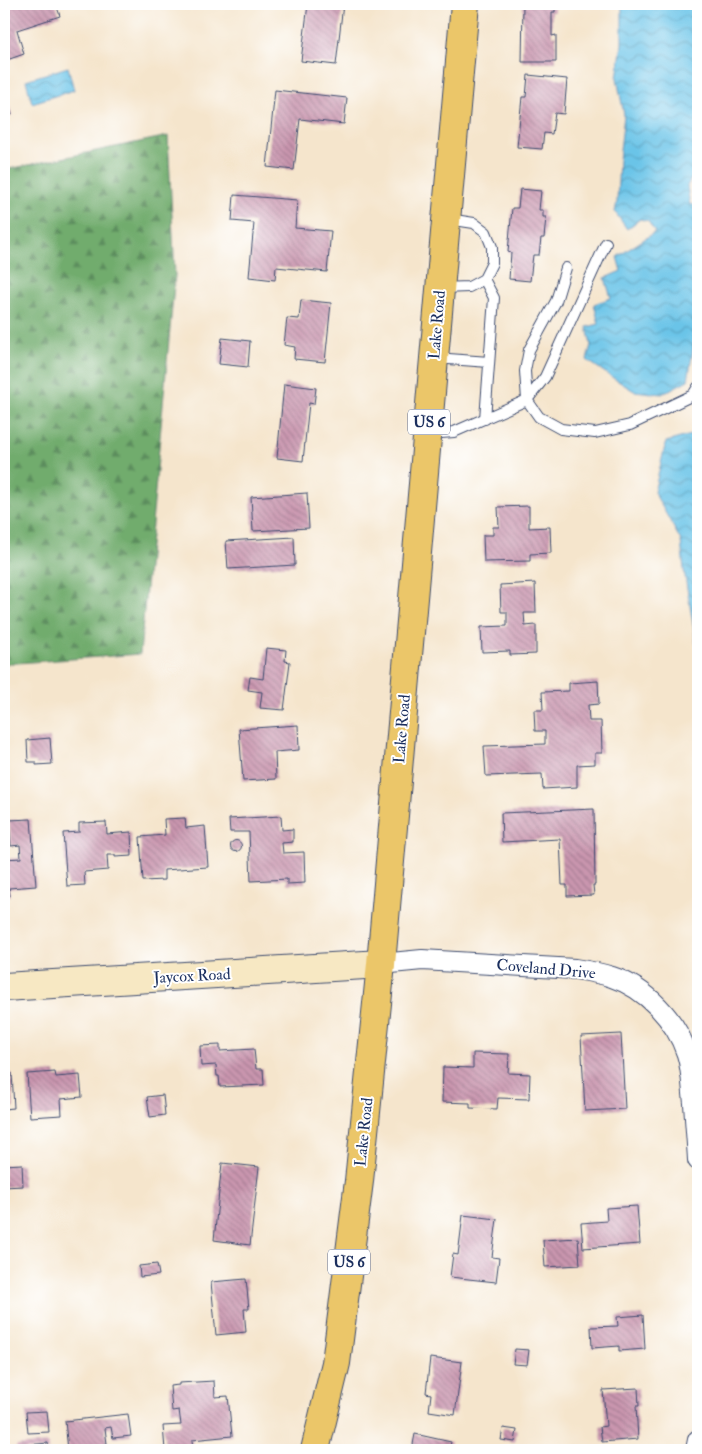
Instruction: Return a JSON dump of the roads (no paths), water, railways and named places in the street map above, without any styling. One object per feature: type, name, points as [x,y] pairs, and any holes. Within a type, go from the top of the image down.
[{"type":"main road","name":"Lake Road","points":[[315,1450],[336,1363],[359,1181],[381,964],[465,4]]},
{"type":"street","name":"Coveland Drive","points":[[381,964],[422,960],[575,969],[593,971],[614,977],[633,987],[666,1015],[678,1033],[686,1053],[691,1074],[698,1160]]},
{"type":"street","name":"Jaycox Road","points":[[4,987],[381,964]]},
{"type":"street","points":[[696,1450],[698,1440]]},
{"type":"lane","points":[[440,288],[469,287],[484,279],[492,263],[492,247],[486,232],[474,223],[446,218]]},
{"type":"lane","points":[[428,435],[454,432],[527,400],[545,377],[606,242]]},
{"type":"lane","points":[[566,268],[556,301],[529,350],[525,371],[527,400],[539,417],[561,429],[595,433],[630,425],[693,395],[698,387]]},
{"type":"lane","points":[[484,279],[494,298],[485,418]]},
{"type":"lane","points":[[434,358],[489,362]]},
{"type":"water","points":[[622,4],[698,4],[698,167],[687,186],[690,205],[698,204],[698,320],[688,380],[662,394],[634,391],[587,360],[591,345],[587,327],[599,324],[594,304],[611,298],[605,278],[621,271],[617,257],[655,232],[648,221],[640,219],[627,229],[615,212],[624,115],[617,78],[622,44]]},
{"type":"water","points":[[68,67],[74,90],[32,103],[26,80]]},
{"type":"water","points":[[698,433],[698,654],[681,541],[654,492],[666,442]]}]
